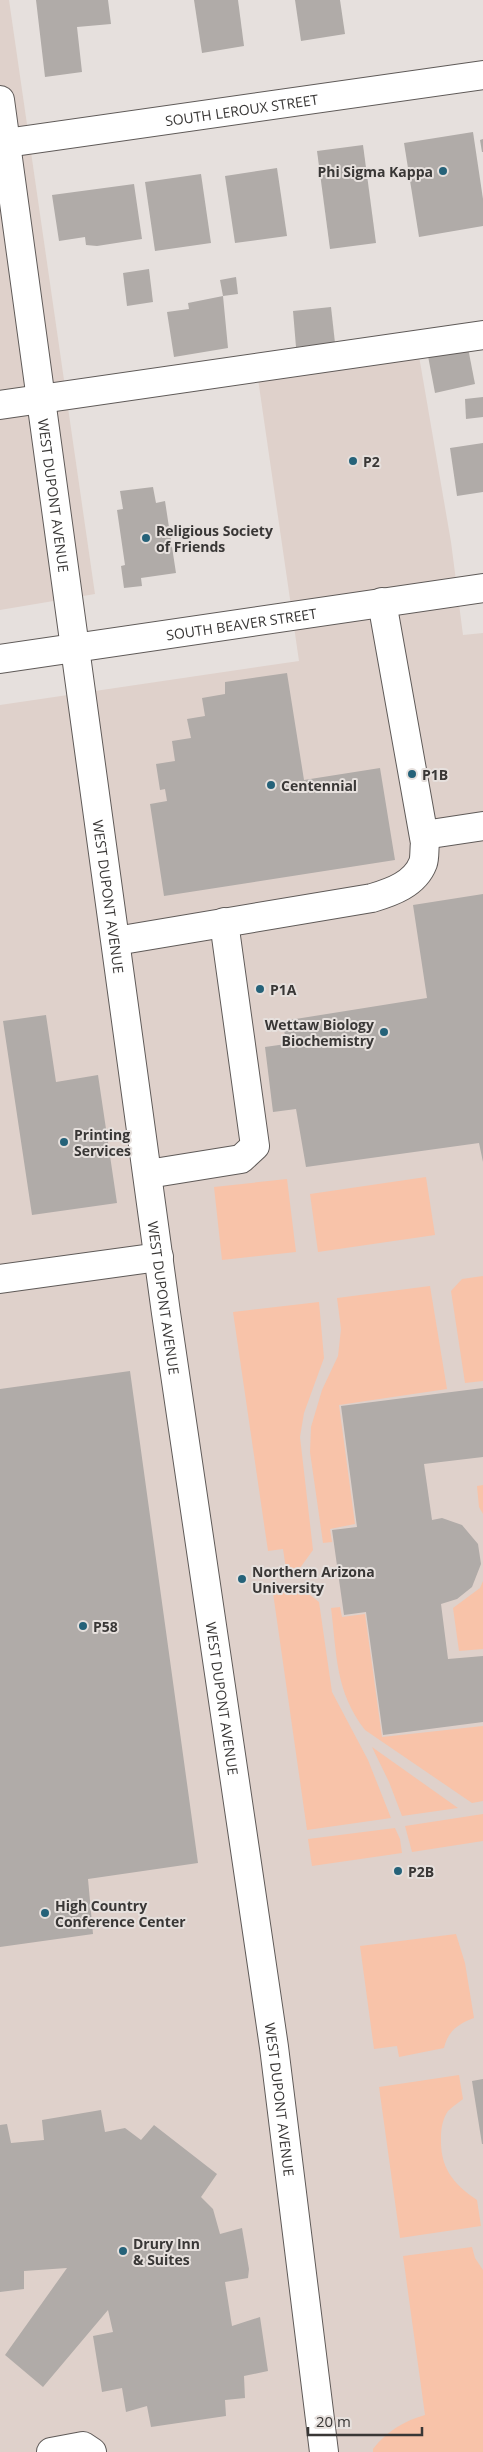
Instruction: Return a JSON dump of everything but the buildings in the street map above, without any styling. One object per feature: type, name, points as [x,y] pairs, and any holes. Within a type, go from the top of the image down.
[{"type":"street","name":"SOUTH LEROUX STREET","points":[[3,144],[483,75]]},
{"type":"street","name":"WEST DUPONT AVENUE","points":[[0,100],[3,144],[41,398],[159,1257],[274,2047],[324,2452]]},
{"type":"street","points":[[0,405],[483,335]]},
{"type":"street","name":"SOUTH BEAVER STREET","points":[[0,659],[483,588]]},
{"type":"street","points":[[116,941],[372,898],[394,891],[411,880],[424,862],[424,835],[382,602]]},
{"type":"street","points":[[424,835],[483,826]]},
{"type":"street","points":[[148,1174],[241,1158],[255,1146],[224,922]]},
{"type":"street","points":[[0,1279],[159,1257]]},
{"type":"street","points":[[51,2452],[83,2446],[92,2452]]},
{"type":"shaded area","points":[[0,0],[9,0],[95,594],[0,610]]},
{"type":"shaded area","name":"Northern Arizona University","points":[[419,356],[451,542],[463,635],[483,633],[483,2452],[0,2452],[0,705],[299,661],[258,379]]},
{"type":"shaded area","points":[[426,1177],[435,1235],[318,1252],[310,1194]]},
{"type":"shaded area","points":[[287,1179],[296,1252],[222,1260],[214,1187]]},
{"type":"shaded area","points":[[483,1276],[483,1381],[465,1383],[451,1291],[462,1279]]},
{"type":"shaded area","points":[[430,1286],[447,1389],[339,1405],[355,1524],[330,1529],[332,1542],[323,1543],[310,1452],[311,1427],[322,1390],[338,1356],[341,1329],[337,1298]]},
{"type":"shaded area","points":[[319,1302],[324,1358],[304,1413],[300,1437],[313,1550],[300,1568],[286,1569],[283,1549],[268,1551],[233,1312]]},
{"type":"shaded area","points":[[483,1485],[483,1514],[479,1507],[477,1486]]},
{"type":"shaded area","points":[[483,1581],[483,1649],[459,1651],[453,1608],[480,1588]]},
{"type":"shaded area","points":[[302,1589],[319,1602],[332,1692],[368,1760],[391,1818],[307,1830],[273,1593]]},
{"type":"shaded area","points":[[340,1607],[342,1617],[365,1614],[382,1737],[483,1726],[483,1801],[472,1803],[365,1730],[348,1701],[339,1672],[331,1608]]},
{"type":"shaded area","points":[[372,1747],[458,1808],[402,1816],[389,1782]]},
{"type":"shaded area","points":[[483,1814],[483,1841],[412,1852],[405,1826]]},
{"type":"shaded area","points":[[395,1828],[400,1839],[402,1853],[312,1866],[308,1839]]},
{"type":"shaded area","points":[[456,1934],[465,1963],[474,2018],[454,2029],[448,2037],[444,2048],[399,2057],[397,2046],[374,2049],[360,1946]]},
{"type":"shaded area","points":[[459,2075],[463,2099],[448,2111],[445,2117],[441,2130],[441,2148],[445,2166],[454,2181],[477,2200],[481,2226],[400,2238],[379,2087]]},
{"type":"shaded area","points":[[472,2247],[475,2258],[483,2270],[483,2452],[373,2452],[378,2443],[390,2432],[410,2420],[425,2415],[403,2256]]},
{"type":"place","name":"Phi Sigma Kappa","points":[[443,171]]},
{"type":"place","name":"P2","points":[[353,461]]},
{"type":"place","name":"Religious Society of Friends","points":[[146,538]]},
{"type":"place","name":"P1B","points":[[412,774]]},
{"type":"place","name":"Centennial","points":[[271,785]]},
{"type":"place","name":"P1A","points":[[260,989]]},
{"type":"place","name":"Wettaw Biology Biochemistry","points":[[384,1032]]},
{"type":"place","name":"Printing Services","points":[[64,1142]]},
{"type":"place","name":"Northern Arizona University","points":[[242,1579]]},
{"type":"place","name":"P58","points":[[83,1626]]},
{"type":"place","name":"P2B","points":[[398,1871]]},
{"type":"place","name":"High Country Conference Center","points":[[45,1913]]},
{"type":"place","name":"Drury Inn & Suites","points":[[123,2251]]}]
